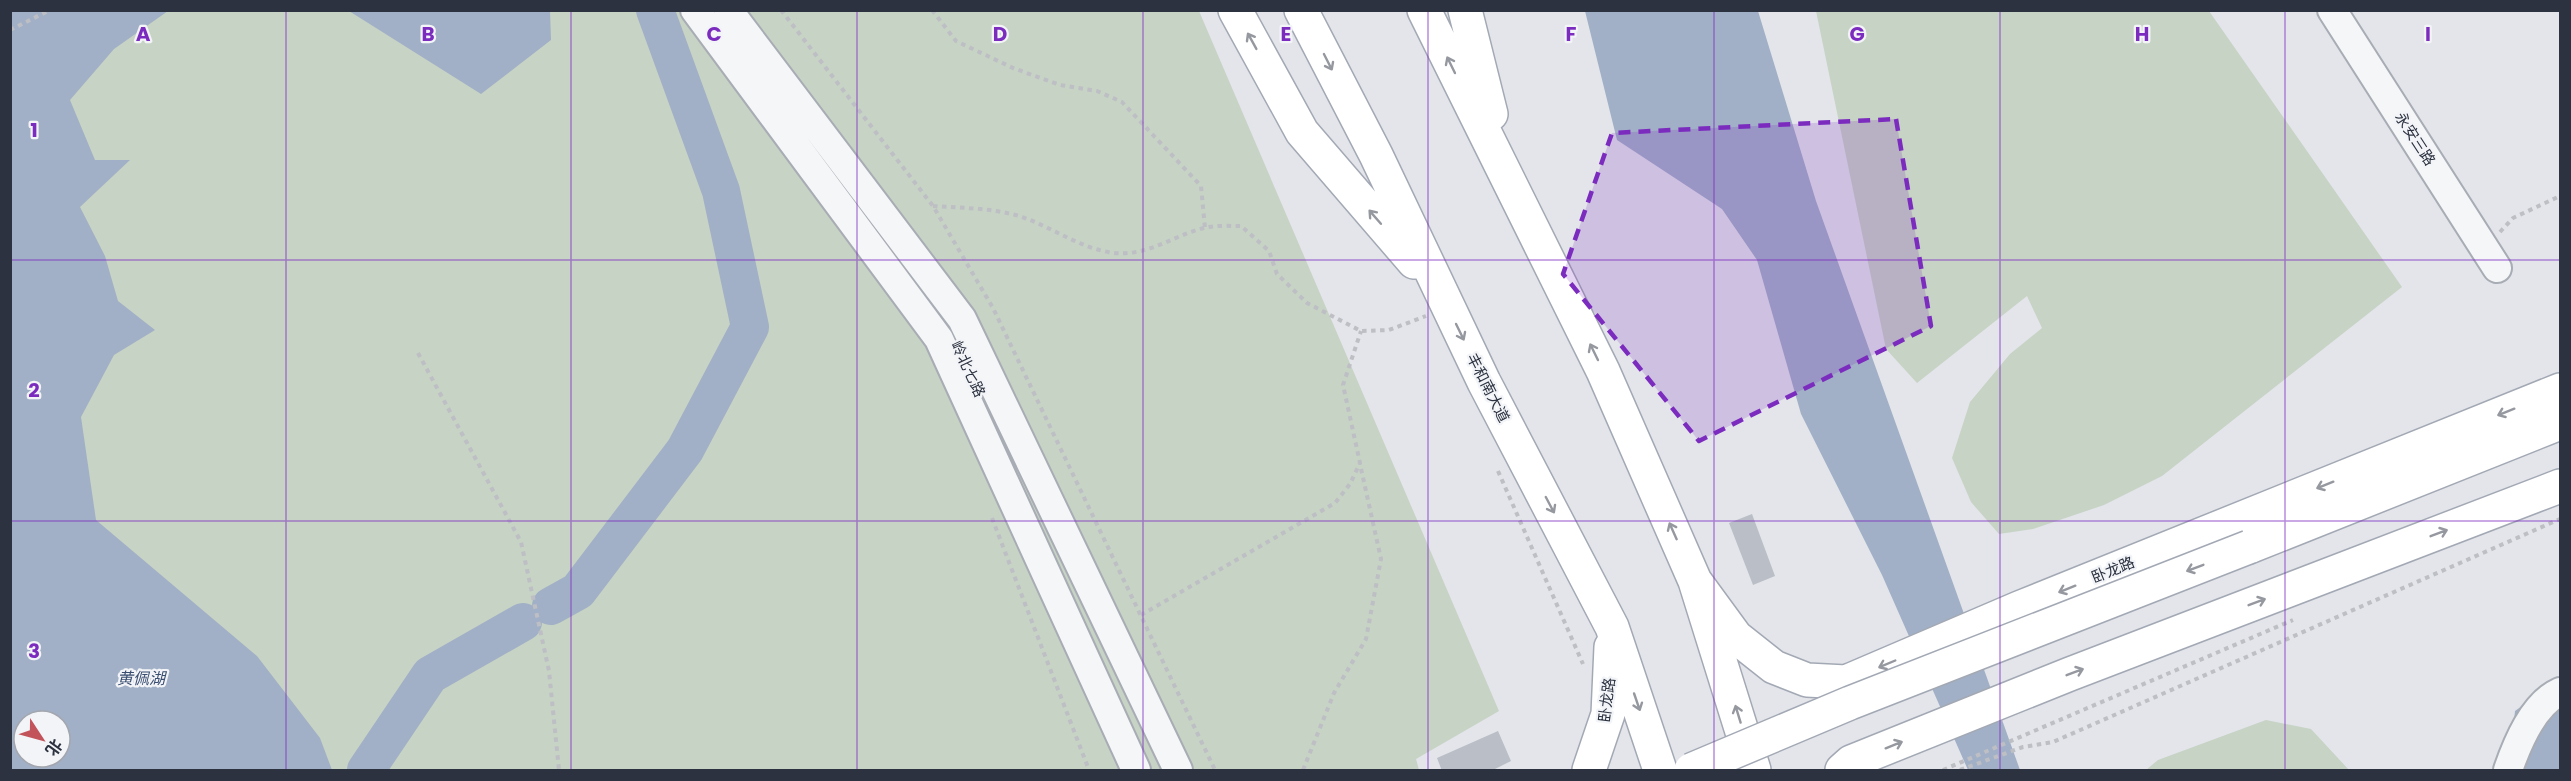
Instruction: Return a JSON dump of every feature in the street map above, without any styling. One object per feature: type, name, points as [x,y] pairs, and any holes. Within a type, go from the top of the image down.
[{"type":"main road","points":[[1235,10],[1302,132],[1435,304]]},
{"type":"main road","name":"丰和南大道","points":[[1301,10],[1376,154],[1435,304],[1612,627],[1660,771]]},
{"type":"main road","points":[[1424,10],[1603,371],[1695,581],[1754,771]]},
{"type":"main road","points":[[1465,10],[1506,175]]},
{"type":"main road","name":"卧龙路","points":[[1695,581],[1736,638],[1774,667],[1807,680],[1845,682],[2019,608],[2560,390]]},
{"type":"main road","name":"卧龙路","points":[[1743,771],[2253,557],[2560,423]]},
{"type":"main road","name":"卧龙路","points":[[1691,771],[1850,703],[2560,447]]},
{"type":"main road","points":[[1842,771],[1851,762],[2070,674],[2560,486]]},
{"type":"main road","name":"卧龙路","points":[[1589,771],[1608,714],[1612,627]]},
{"type":"street","points":[[695,10],[939,339],[1136,771]]},
{"type":"street","name":"岭北七路","points":[[707,10],[949,330],[1157,771]]},
{"type":"street","points":[[728,10],[963,319],[1178,771]]},
{"type":"street","points":[[746,10],[978,313],[1193,771]]},
{"type":"street","name":"永安三路","points":[[2332,10],[2490,257]]},
{"type":"street","points":[[2508,771],[2520,736],[2552,696],[2560,692]]},
{"type":"path","points":[[10,30],[50,10]]},
{"type":"path","points":[[932,10],[956,41],[1003,63],[1060,85],[1097,91],[1122,102],[1201,186],[1205,228]]},
{"type":"path","points":[[2490,257],[2513,218],[2560,196]]},
{"type":"path","points":[[933,206],[981,209],[1018,216],[1052,229],[1078,243],[1110,252],[1144,252],[1205,228],[1241,226],[1269,251],[1277,274],[1307,303],[1361,331],[1389,330],[1435,304]]},
{"type":"path","points":[[1303,771],[1334,693],[1366,639],[1381,559],[1343,385],[1361,331]]},
{"type":"path","points":[[418,353],[521,542],[549,671],[559,771]]},
{"type":"path","points":[[1141,615],[1335,503],[1350,484],[1360,463]]},
{"type":"path","points":[[1495,464],[1584,668]]},
{"type":"path","points":[[990,514],[1089,771]]},
{"type":"path","points":[[1960,771],[2024,747],[2052,742],[2560,519]]},
{"type":"path","points":[[1943,771],[2300,616]]},
{"type":"highlighted area","points":[[1896,119],[1931,326],[1699,441],[1563,274],[1612,133]]},
{"type":"green space","points":[[10,11],[1199,11],[1499,711],[1416,759],[1419,770],[11,770]]},
{"type":"green space","points":[[1816,11],[2209,11],[2402,287],[2162,476],[2104,505],[2033,529],[1999,534],[1971,502],[1952,458],[1970,402],[2010,354],[2042,328],[2027,296],[1917,383],[1886,349]]},
{"type":"green space","points":[[2266,720],[2311,729],[2349,770],[2146,770],[2158,760]]},
{"type":"water","name":"黄佩湖","points":[[10,11],[168,11],[114,49],[70,100],[95,160],[130,160],[80,207],[105,256],[118,301],[155,330],[114,355],[81,417],[96,520],[257,656],[320,738],[332,770],[11,770]]},
{"type":"water","points":[[349,11],[550,11],[551,40],[481,94]]},
{"type":"water","points":[[1585,11],[1758,11],[1816,201],[2020,770],[1968,770],[1882,575],[1801,414],[1757,260],[1722,209],[1617,140]]},
{"type":"water","points":[[2560,678],[2560,770],[2509,770],[2515,711]]},
{"type":"building","points":[[1752,514],[1775,576],[1753,585],[1729,523]]},
{"type":"building","points":[[1498,731],[1511,761],[1491,771],[1442,771],[1437,758]]},
{"type":"waterway","points":[[551,606],[578,591],[685,450],[750,327],[721,191],[655,10]]},
{"type":"waterway","points":[[366,770],[430,675],[523,622]]}]
